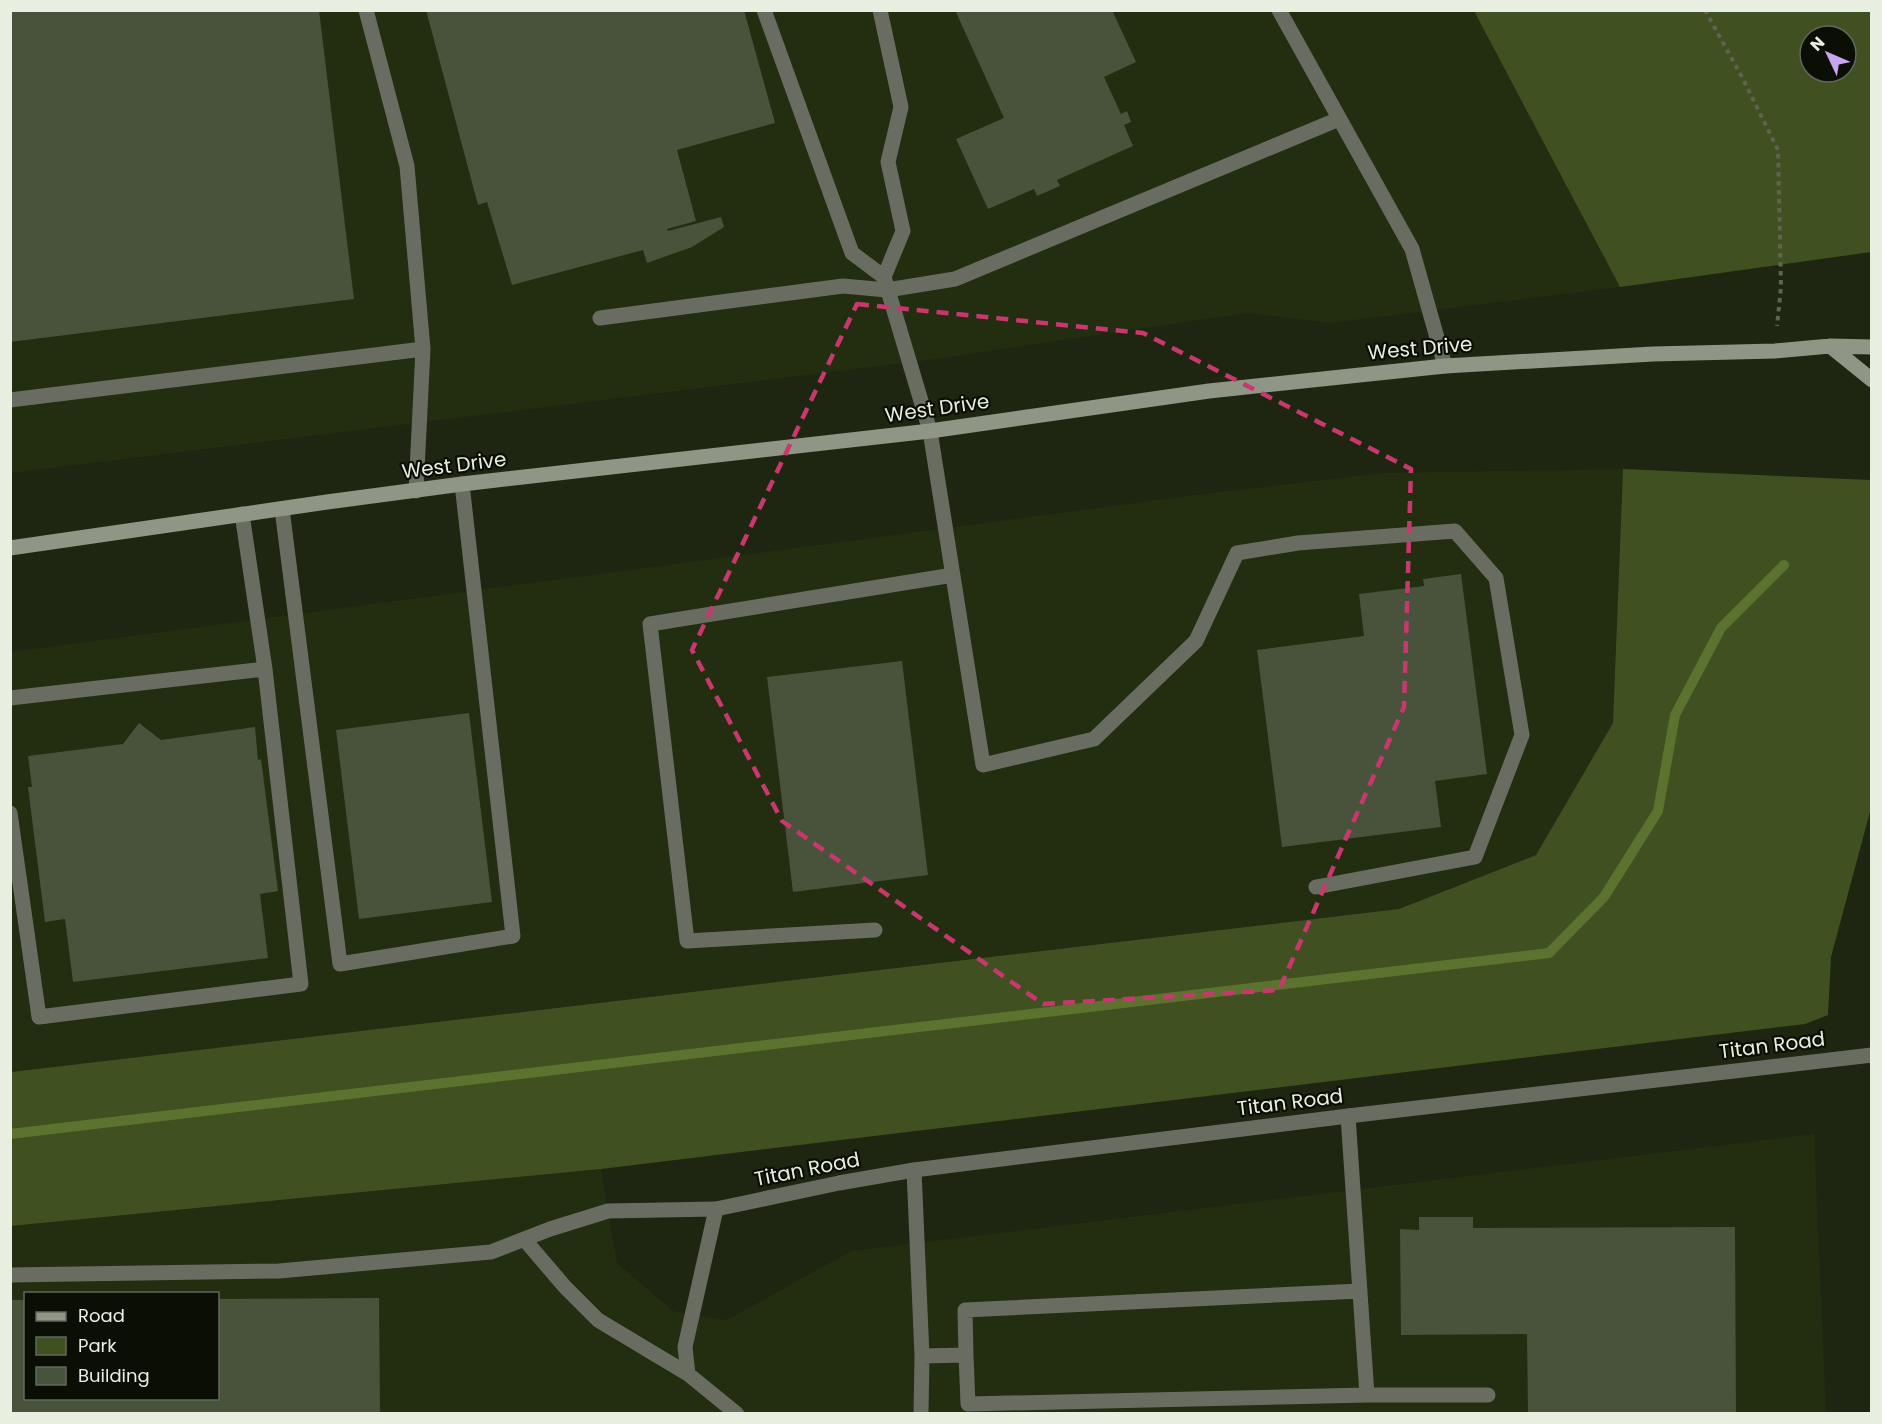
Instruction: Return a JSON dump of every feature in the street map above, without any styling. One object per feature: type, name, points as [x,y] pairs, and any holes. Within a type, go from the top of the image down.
[{"type":"street","points":[[366,10],[407,166],[423,349],[417,491]]},
{"type":"street","points":[[764,10],[852,253],[886,283],[930,431],[983,765],[1094,739],[1196,641],[1237,553],[1298,543],[1455,531],[1496,578],[1521,735],[1475,857],[1316,887]]},
{"type":"street","points":[[880,10],[901,107],[888,162],[903,231],[886,283]]},
{"type":"street","points":[[1279,10],[1412,249],[1445,366]]},
{"type":"street","points":[[600,318],[843,286],[955,279],[1339,119]]},
{"type":"street","points":[[1830,346],[1872,380]]},
{"type":"street","name":"West Drive","points":[[10,548],[462,484],[930,431],[1209,391],[1445,366],[1653,354],[1775,351],[1830,346],[1872,347]]},
{"type":"street","points":[[10,400],[423,349]]},
{"type":"street","points":[[282,508],[340,964],[513,936],[462,484]]},
{"type":"street","points":[[10,813],[39,1017],[301,984],[265,669],[242,514]]},
{"type":"street","points":[[875,930],[687,941],[650,624],[953,575]]},
{"type":"street","points":[[10,698],[265,669]]},
{"type":"street","name":"Titan Road","points":[[10,1275],[279,1271],[491,1252],[550,1228],[609,1211],[716,1209],[839,1183],[915,1170],[1348,1116],[1872,1055]]},
{"type":"street","points":[[1348,1116],[1367,1395]]},
{"type":"street","points":[[915,1170],[922,1356],[921,1413]]},
{"type":"street","points":[[688,1374],[685,1347],[716,1209]]},
{"type":"street","points":[[524,1239],[565,1287],[598,1320],[688,1374],[737,1413]]},
{"type":"street","points":[[1360,1291],[965,1310],[968,1404],[1367,1395],[1488,1395]]},
{"type":"street","points":[[922,1356],[966,1355]]},
{"type":"path","points":[[1705,10],[1778,150],[1781,287],[1775,351]]},
{"type":"highlighted area","points":[[857,304],[1143,333],[1411,469],[1404,707],[1279,990],[1043,1004],[782,821],[692,650]]},
{"type":"shaded area","points":[[10,11],[1474,11],[1620,287],[1330,323],[1247,313],[921,361],[11,473]]},
{"type":"shaded area","points":[[1623,469],[1613,723],[1536,855],[1399,909],[11,1072],[10,652],[1211,493],[1383,473]]},
{"type":"shaded area","points":[[1814,1134],[1826,1413],[11,1414],[11,1226],[601,1169],[617,1263],[673,1311],[727,1320],[851,1251]]},
{"type":"green space","points":[[1474,11],[1871,11],[1871,252],[1620,287]]},
{"type":"green space","points":[[1623,469],[1871,480],[1871,808],[1831,957],[1828,1015],[1805,1024],[601,1169],[11,1226],[11,1072],[1399,909],[1536,855],[1613,723]]},
{"type":"building","points":[[10,10],[319,10],[354,299],[10,342]]},
{"type":"building","points":[[426,10],[744,10],[775,123],[677,150],[696,221],[667,229],[668,231],[721,217],[724,227],[692,247],[647,263],[643,250],[512,285],[487,202],[478,205]]},
{"type":"building","points":[[955,10],[1112,10],[1136,62],[1104,77],[1121,114],[1127,111],[1131,122],[1124,125],[1133,146],[1057,180],[1060,186],[1037,196],[1034,189],[988,209],[956,139],[1004,118]]},
{"type":"building","points":[[1461,574],[1487,774],[1435,781],[1441,827],[1282,847],[1257,650],[1364,636],[1359,594],[1424,586],[1423,579]]},
{"type":"building","points":[[902,661],[928,875],[793,892],[767,677]]},
{"type":"building","points":[[469,713],[492,902],[359,919],[336,730]]},
{"type":"building","points":[[139,723],[161,740],[255,727],[278,891],[260,894],[268,958],[73,982],[65,919],[45,922],[28,787],[32,787],[28,756],[123,744]]},
{"type":"building","points":[[1419,1217],[1473,1217],[1473,1228],[1735,1227],[1736,1414],[1528,1414],[1527,1334],[1401,1335],[1400,1229],[1419,1230]]},
{"type":"building","points":[[379,1298],[380,1414],[10,1414],[10,1300],[24,1300],[24,1400],[219,1400],[219,1299]]},
{"type":"waterway","points":[[10,1134],[1549,953],[1604,897],[1658,811],[1675,715],[1721,628],[1784,565]]}]
